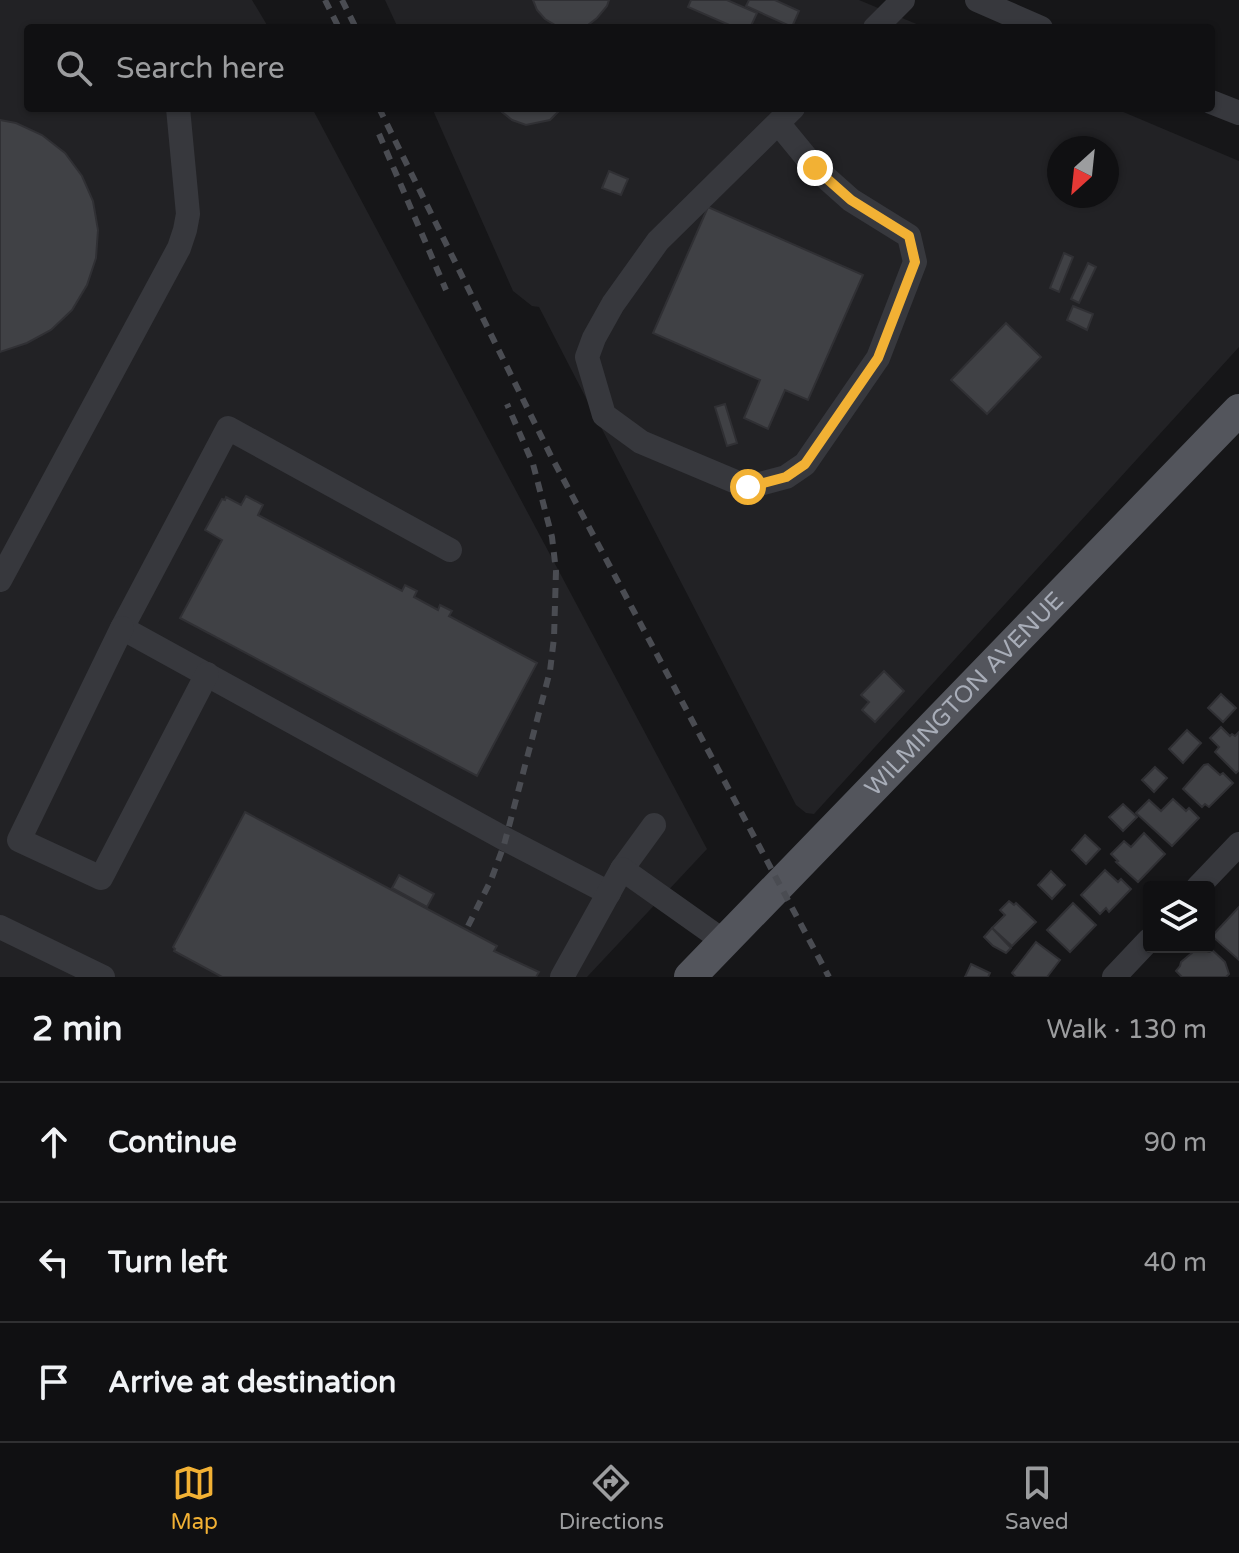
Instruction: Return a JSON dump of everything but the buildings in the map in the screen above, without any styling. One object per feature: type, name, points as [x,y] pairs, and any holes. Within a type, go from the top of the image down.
[{"type":"main road","name":"WILMINGTON AVENUE","points":[[690,977],[1239,410]]},
{"type":"street","points":[[879,24],[903,0]]},
{"type":"street","points":[[977,0],[1032,24]]},
{"type":"street","points":[[1215,104],[1239,113]]},
{"type":"street","points":[[0,580],[179,248],[188,214],[178,112]]},
{"type":"street","points":[[786,115],[815,168],[851,200],[909,236],[915,262],[878,358],[805,464],[786,477],[748,487],[641,442],[604,415],[587,357],[613,304],[658,241],[786,115]]},
{"type":"street","points":[[207,674],[101,878],[19,840],[122,628],[228,428],[450,550]]},
{"type":"street","points":[[122,628],[609,893]]},
{"type":"street","points":[[562,977],[622,869],[654,825]]},
{"type":"street","points":[[1204,881],[1239,844]]},
{"type":"street","points":[[622,869],[725,942]]},
{"type":"street","points":[[0,927],[103,977]]},
{"type":"street","points":[[1114,977],[1143,946]]},
{"type":"shaded area","points":[[0,0],[252,0],[267,24],[24,24],[24,112],[314,112],[707,849],[587,977],[0,977]]},
{"type":"shaded area","points":[[385,0],[859,0],[916,24],[396,24]]},
{"type":"shaded area","points":[[434,112],[1123,112],[1239,161],[1239,347],[814,814],[806,813],[796,805],[539,307],[532,306],[513,291]]},
{"type":"railway","points":[[325,0],[337,24]]},
{"type":"railway","points":[[342,0],[354,24]]},
{"type":"railway","points":[[381,112],[551,456],[829,977]]},
{"type":"railway","points":[[379,134],[446,290]]},
{"type":"railway","points":[[468,926],[504,845],[550,671],[554,638],[556,571],[552,537],[533,464],[507,404]]},
{"type":"route","points":[[748,487],[786,477],[805,464],[878,358],[915,262],[909,236],[851,200],[815,168]]}]
